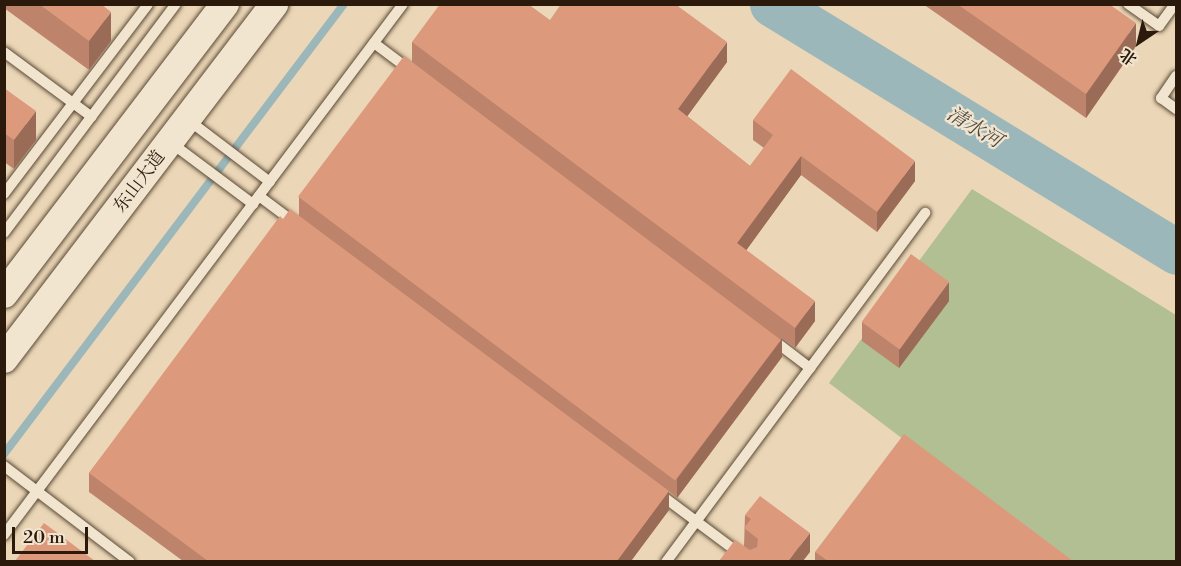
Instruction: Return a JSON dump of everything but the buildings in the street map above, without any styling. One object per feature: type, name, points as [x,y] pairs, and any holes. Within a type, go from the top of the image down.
[{"type":"main road","points":[[4,294],[225,4]]},
{"type":"main road","name":"东山大道","points":[[4,359],[274,4]]},
{"type":"lane","points":[[4,194],[148,4]]},
{"type":"lane","points":[[4,233],[176,4]]},
{"type":"lane","points":[[4,535],[403,4]]},
{"type":"lane","points":[[1128,4],[1159,26],[1175,4]]},
{"type":"lane","points":[[374,43],[422,78]]},
{"type":"lane","points":[[4,52],[92,117]]},
{"type":"lane","points":[[1176,76],[1161,98],[1176,109]]},
{"type":"lane","points":[[187,119],[270,182]]},
{"type":"lane","points":[[170,142],[225,183],[307,231]]},
{"type":"lane","points":[[666,561],[925,213]]},
{"type":"lane","points":[[762,332],[810,368]]},
{"type":"lane","points":[[7,468],[130,561]]},
{"type":"lane","points":[[649,486],[751,561]]},
{"type":"green space","points":[[972,189],[1176,315],[1176,561],[1064,561],[829,383]]},
{"type":"waterway","points":[[4,454],[344,4]]},
{"type":"waterway","name":"清水河","points":[[772,4],[1176,252]]}]
